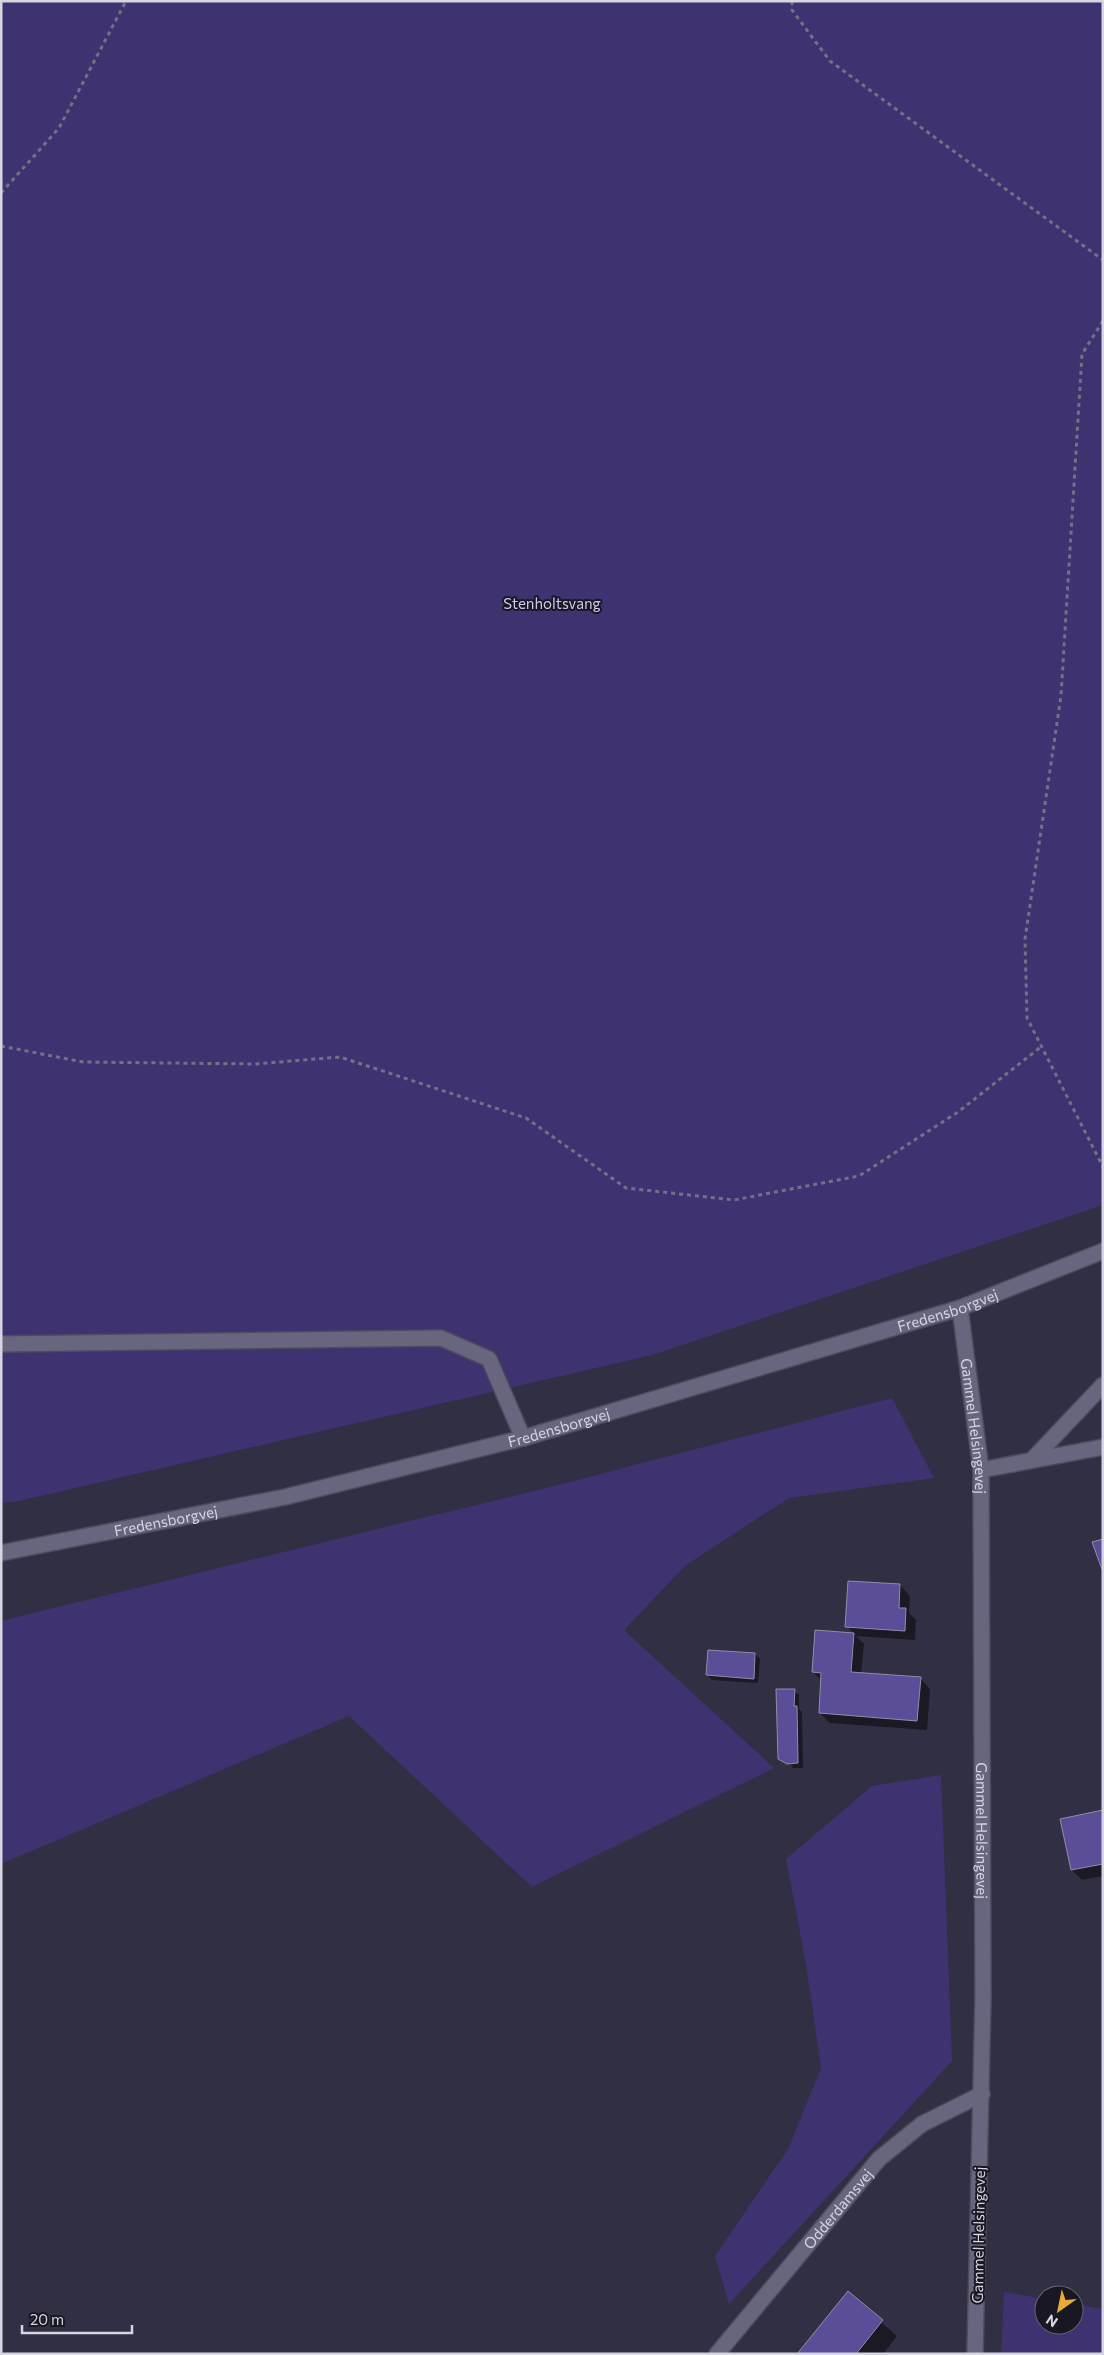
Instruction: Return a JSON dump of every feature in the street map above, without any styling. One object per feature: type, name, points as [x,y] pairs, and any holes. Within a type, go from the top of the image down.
[{"type":"street","name":"Fredensborgvej","points":[[1,1553],[285,1497],[523,1438],[960,1308],[1103,1251]]},
{"type":"street","name":"Gammel Helsingevej","points":[[960,1308],[981,1470],[982,2094],[976,2354]]},
{"type":"street","points":[[1,1344],[441,1338],[489,1359],[523,1438]]},
{"type":"street","points":[[1032,1460],[1103,1385]]},
{"type":"street","points":[[981,1470],[1103,1447]]},
{"type":"street","name":"Odderdamsvej","points":[[717,2354],[879,2159],[922,2124],[982,2094]]},
{"type":"path","points":[[1,193],[59,128],[126,1]]},
{"type":"path","points":[[792,1],[792,10],[830,61],[1103,260]]},
{"type":"path","points":[[1103,321],[1082,354],[1061,696],[1025,939],[1027,1018],[1103,1167]]},
{"type":"path","points":[[1,1046],[83,1062],[255,1064],[340,1057],[526,1118],[626,1188],[734,1200],[859,1176],[958,1112],[1042,1046]]},
{"type":"green space","name":"Stenholtsvang","points":[[1,1],[1103,1],[1103,1205],[652,1355],[19,1501],[1,1503]]},
{"type":"green space","points":[[892,1398],[934,1478],[789,1498],[686,1565],[624,1630],[774,1768],[532,1887],[349,1716],[1,1864],[1,1621],[562,1484]]},
{"type":"green space","points":[[941,1775],[952,2061],[729,2304],[715,2256],[788,2149],[821,2068],[806,1964],[786,1859],[872,1786]]},
{"type":"green space","points":[[1004,2292],[1034,2297],[1034,2335],[1084,2335],[1084,2306],[1103,2309],[1103,2354],[1001,2354]]},
{"type":"building","points":[[1103,1539],[1103,1572],[1092,1542]]},
{"type":"building","points":[[848,1581],[900,1584],[899,1608],[906,1608],[905,1631],[845,1627]]},
{"type":"building","points":[[815,1630],[854,1633],[851,1672],[921,1677],[917,1721],[819,1713],[821,1673],[812,1672]]},
{"type":"building","points":[[708,1650],[755,1653],[754,1679],[706,1675]]},
{"type":"building","points":[[776,1689],[795,1689],[794,1706],[797,1706],[798,1763],[787,1764],[778,1759]]},
{"type":"building","points":[[1103,1810],[1103,1864],[1071,1870],[1060,1819]]},
{"type":"building","points":[[848,2291],[883,2320],[856,2354],[797,2354]]}]
